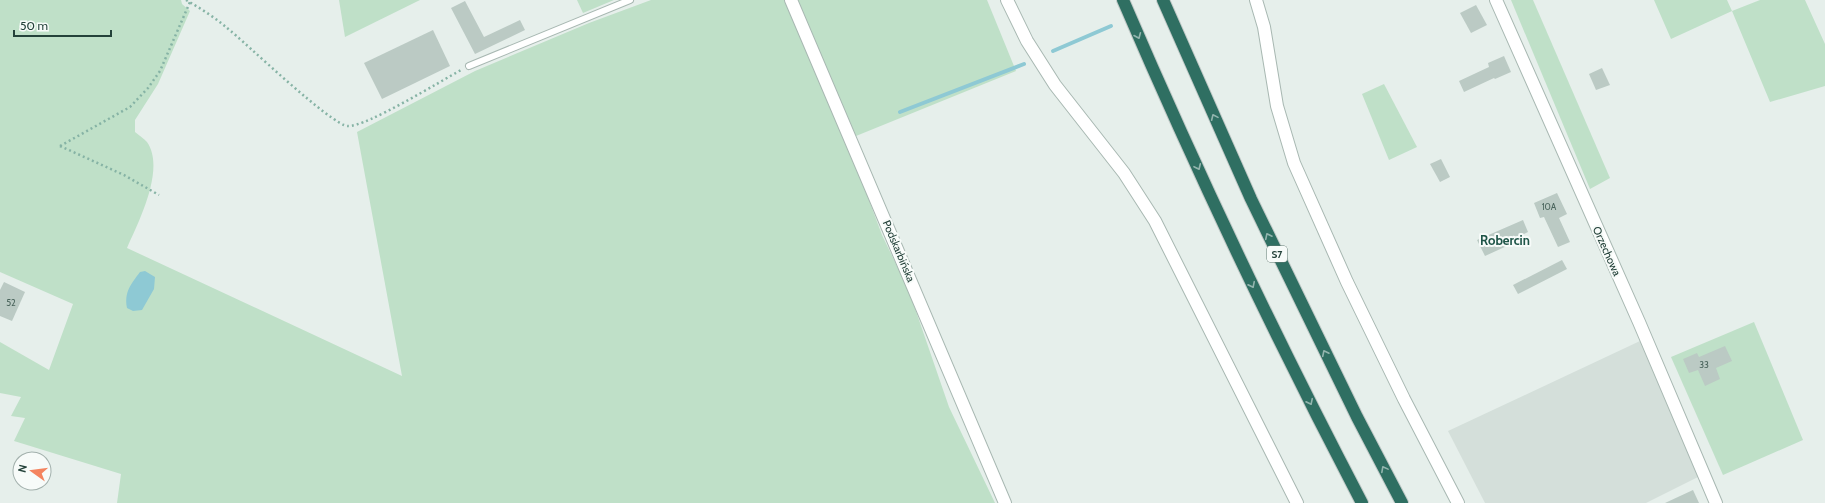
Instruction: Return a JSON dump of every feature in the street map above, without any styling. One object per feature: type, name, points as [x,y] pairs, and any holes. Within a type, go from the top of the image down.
[{"type":"highway","points":[[1123,0],[1252,284],[1320,424],[1362,503]]},
{"type":"highway","name":"S7","points":[[1162,0],[1251,199],[1357,418],[1402,503]]},
{"type":"street","name":"Podskarbińska","points":[[791,0],[1005,503]]},
{"type":"street","points":[[1007,0],[1027,41],[1055,85],[1124,173],[1155,222],[1297,503]]},
{"type":"street","points":[[1256,0],[1264,27],[1277,106],[1294,163],[1346,282],[1458,503]]},
{"type":"street","name":"Orzechowa","points":[[1496,0],[1639,322],[1716,503]]},
{"type":"lane","points":[[469,66],[630,0]]},
{"type":"path","points":[[186,0],[226,26],[322,110],[341,124],[347,126],[368,120],[469,66]]},
{"type":"path","points":[[159,195],[124,175],[60,146],[130,108],[148,88],[160,71],[190,2]]},
{"type":"shaded area","points":[[1640,341],[1698,477],[1646,503],[1485,503],[1448,431]]},
{"type":"green space","points":[[0,0],[181,0],[182,4],[190,11],[158,84],[135,120],[135,132],[147,142],[152,153],[153,166],[152,181],[148,196],[127,248],[402,376],[357,132],[475,71],[589,23],[651,0],[787,0],[838,117],[882,235],[909,291],[949,407],[995,503],[117,503],[121,474],[52,453],[52,451],[46,451],[14,441],[25,418],[11,416],[21,397],[0,393],[0,342],[49,370],[73,304],[0,272]]},
{"type":"green space","points":[[339,0],[420,0],[345,37]]},
{"type":"green space","points":[[577,0],[614,0],[583,13]]},
{"type":"green space","points":[[797,0],[987,0],[1016,71],[856,136]]},
{"type":"green space","points":[[1511,0],[1533,0],[1610,178],[1590,189]]},
{"type":"green space","points":[[1654,0],[1727,0],[1732,11],[1671,39]]},
{"type":"green space","points":[[1760,0],[1805,0],[1825,44],[1825,86],[1770,102],[1732,11]]},
{"type":"green space","points":[[1384,84],[1417,147],[1389,160],[1362,94]]},
{"type":"green space","points":[[1754,322],[1803,440],[1723,475],[1671,357]]},
{"type":"water","points":[[145,271],[155,277],[154,289],[142,310],[133,311],[127,308],[127,293],[131,284],[140,272]]},
{"type":"building","points":[[465,1],[484,37],[520,20],[525,30],[475,54],[451,8]]},
{"type":"building","points":[[1476,5],[1487,25],[1471,33],[1460,13]]},
{"type":"building","points":[[433,30],[450,66],[382,99],[364,63]]},
{"type":"building","points":[[1504,56],[1511,72],[1464,92],[1459,81],[1489,67],[1488,63]]},
{"type":"building","points":[[1602,68],[1610,85],[1596,90],[1589,74]]},
{"type":"building","points":[[1441,159],[1450,177],[1440,182],[1430,164]]},
{"type":"building","points":[[1557,193],[1567,214],[1559,218],[1570,242],[1558,247],[1544,217],[1540,218],[1534,203]]},
{"type":"building","points":[[1523,220],[1528,232],[1518,237],[1520,240],[1485,256],[1477,240]]},
{"type":"building","points":[[1562,260],[1567,269],[1518,294],[1513,285]]},
{"type":"building","points":[[4,282],[25,292],[12,321],[0,316],[0,290]]},
{"type":"building","points":[[1725,346],[1732,361],[1716,368],[1720,379],[1705,386],[1698,370],[1689,373],[1683,359],[1697,353],[1699,357]]},
{"type":"building","points":[[1693,490],[1699,503],[1665,503]]},
{"type":"waterway","points":[[1053,51],[1111,26]]},
{"type":"waterway","points":[[900,112],[1024,64]]},
{"type":"district","name":"Robercin","points":[[1505,240]]}]
